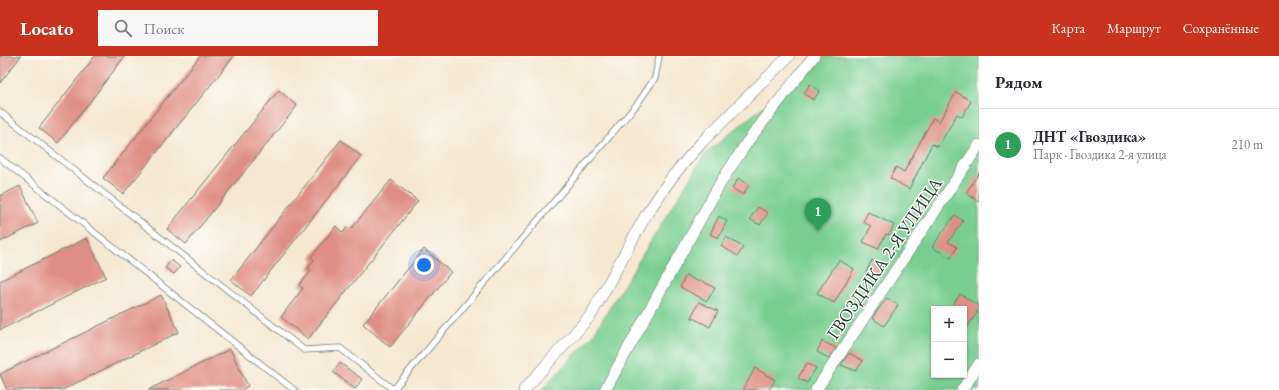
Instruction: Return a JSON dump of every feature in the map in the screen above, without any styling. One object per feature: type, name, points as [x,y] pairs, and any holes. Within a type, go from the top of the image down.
[{"type":"street","points":[[524,390],[591,315],[646,215],[672,177],[702,142],[789,56]]},
{"type":"street","points":[[605,390],[721,182],[748,141],[814,56]]},
{"type":"street","name":"ГВОЗДИКА 2-Я УЛИЦА","points":[[816,390],[979,145]]},
{"type":"street","points":[[962,390],[979,364]]},
{"type":"lane","points":[[0,112],[304,350],[340,348],[394,390],[638,103],[654,78],[659,56]]},
{"type":"lane","points":[[0,158],[294,390]]},
{"type":"green space","points":[[825,56],[979,56],[979,390],[542,390],[593,335],[705,154]]},
{"type":"building","points":[[0,56],[21,56],[0,83]]},
{"type":"building","points":[[95,56],[125,56],[58,143],[39,128]]},
{"type":"building","points":[[200,56],[234,56],[123,194],[103,178]]},
{"type":"building","points":[[810,84],[820,91],[813,100],[804,93]]},
{"type":"building","points":[[279,90],[297,106],[186,244],[167,229]]},
{"type":"building","points":[[956,92],[971,101],[962,117],[957,114],[938,147],[932,144],[909,189],[890,178],[896,167],[904,172],[933,118],[939,122]]},
{"type":"building","points":[[341,140],[361,156],[251,296],[231,280]]},
{"type":"building","points":[[979,173],[979,202],[966,193]]},
{"type":"building","points":[[739,178],[749,185],[743,195],[732,188]]},
{"type":"building","points":[[391,180],[418,201],[308,339],[281,317],[303,288],[299,285],[311,271],[308,268],[314,260],[311,257],[336,226],[343,233],[348,226],[351,229]]},
{"type":"building","points":[[20,186],[38,223],[0,242],[0,196]]},
{"type":"building","points":[[758,207],[768,213],[760,225],[750,219]]},
{"type":"building","points":[[868,212],[894,225],[889,235],[886,234],[878,249],[863,242],[871,226],[863,222]]},
{"type":"building","points":[[955,215],[963,221],[948,242],[957,247],[951,258],[932,247]]},
{"type":"building","points":[[719,216],[727,221],[718,238],[710,234]]},
{"type":"building","points":[[726,237],[743,247],[738,256],[721,246]]},
{"type":"building","points":[[87,238],[106,277],[0,330],[0,281]]},
{"type":"building","points":[[424,249],[451,272],[390,347],[363,324]]},
{"type":"building","points":[[171,260],[180,267],[174,274],[165,268]]},
{"type":"building","points":[[839,260],[854,269],[834,303],[817,293]]},
{"type":"building","points":[[872,260],[884,267],[877,278],[866,272]]},
{"type":"building","points":[[686,275],[715,288],[707,301],[680,287]]},
{"type":"building","points":[[960,294],[979,306],[979,309],[967,328],[967,306],[952,306]]},
{"type":"building","points":[[161,295],[179,332],[62,390],[7,390],[0,374]]},
{"type":"building","points":[[887,298],[898,305],[884,326],[872,318]]},
{"type":"building","points":[[699,302],[718,311],[710,327],[691,317]]},
{"type":"building","points":[[822,341],[836,348],[829,358],[817,352]]},
{"type":"building","points":[[230,349],[248,386],[241,390],[148,390]]},
{"type":"building","points":[[849,353],[863,361],[856,371],[841,365]]},
{"type":"building","points":[[340,363],[362,379],[355,389],[333,372]]},
{"type":"building","points":[[807,363],[816,368],[807,383],[798,378]]},
{"type":"building","points":[[755,368],[775,380],[769,390],[743,390]]},
{"type":"place","name":"ДНТ «Гвоздика»","points":[[818,231]]}]
